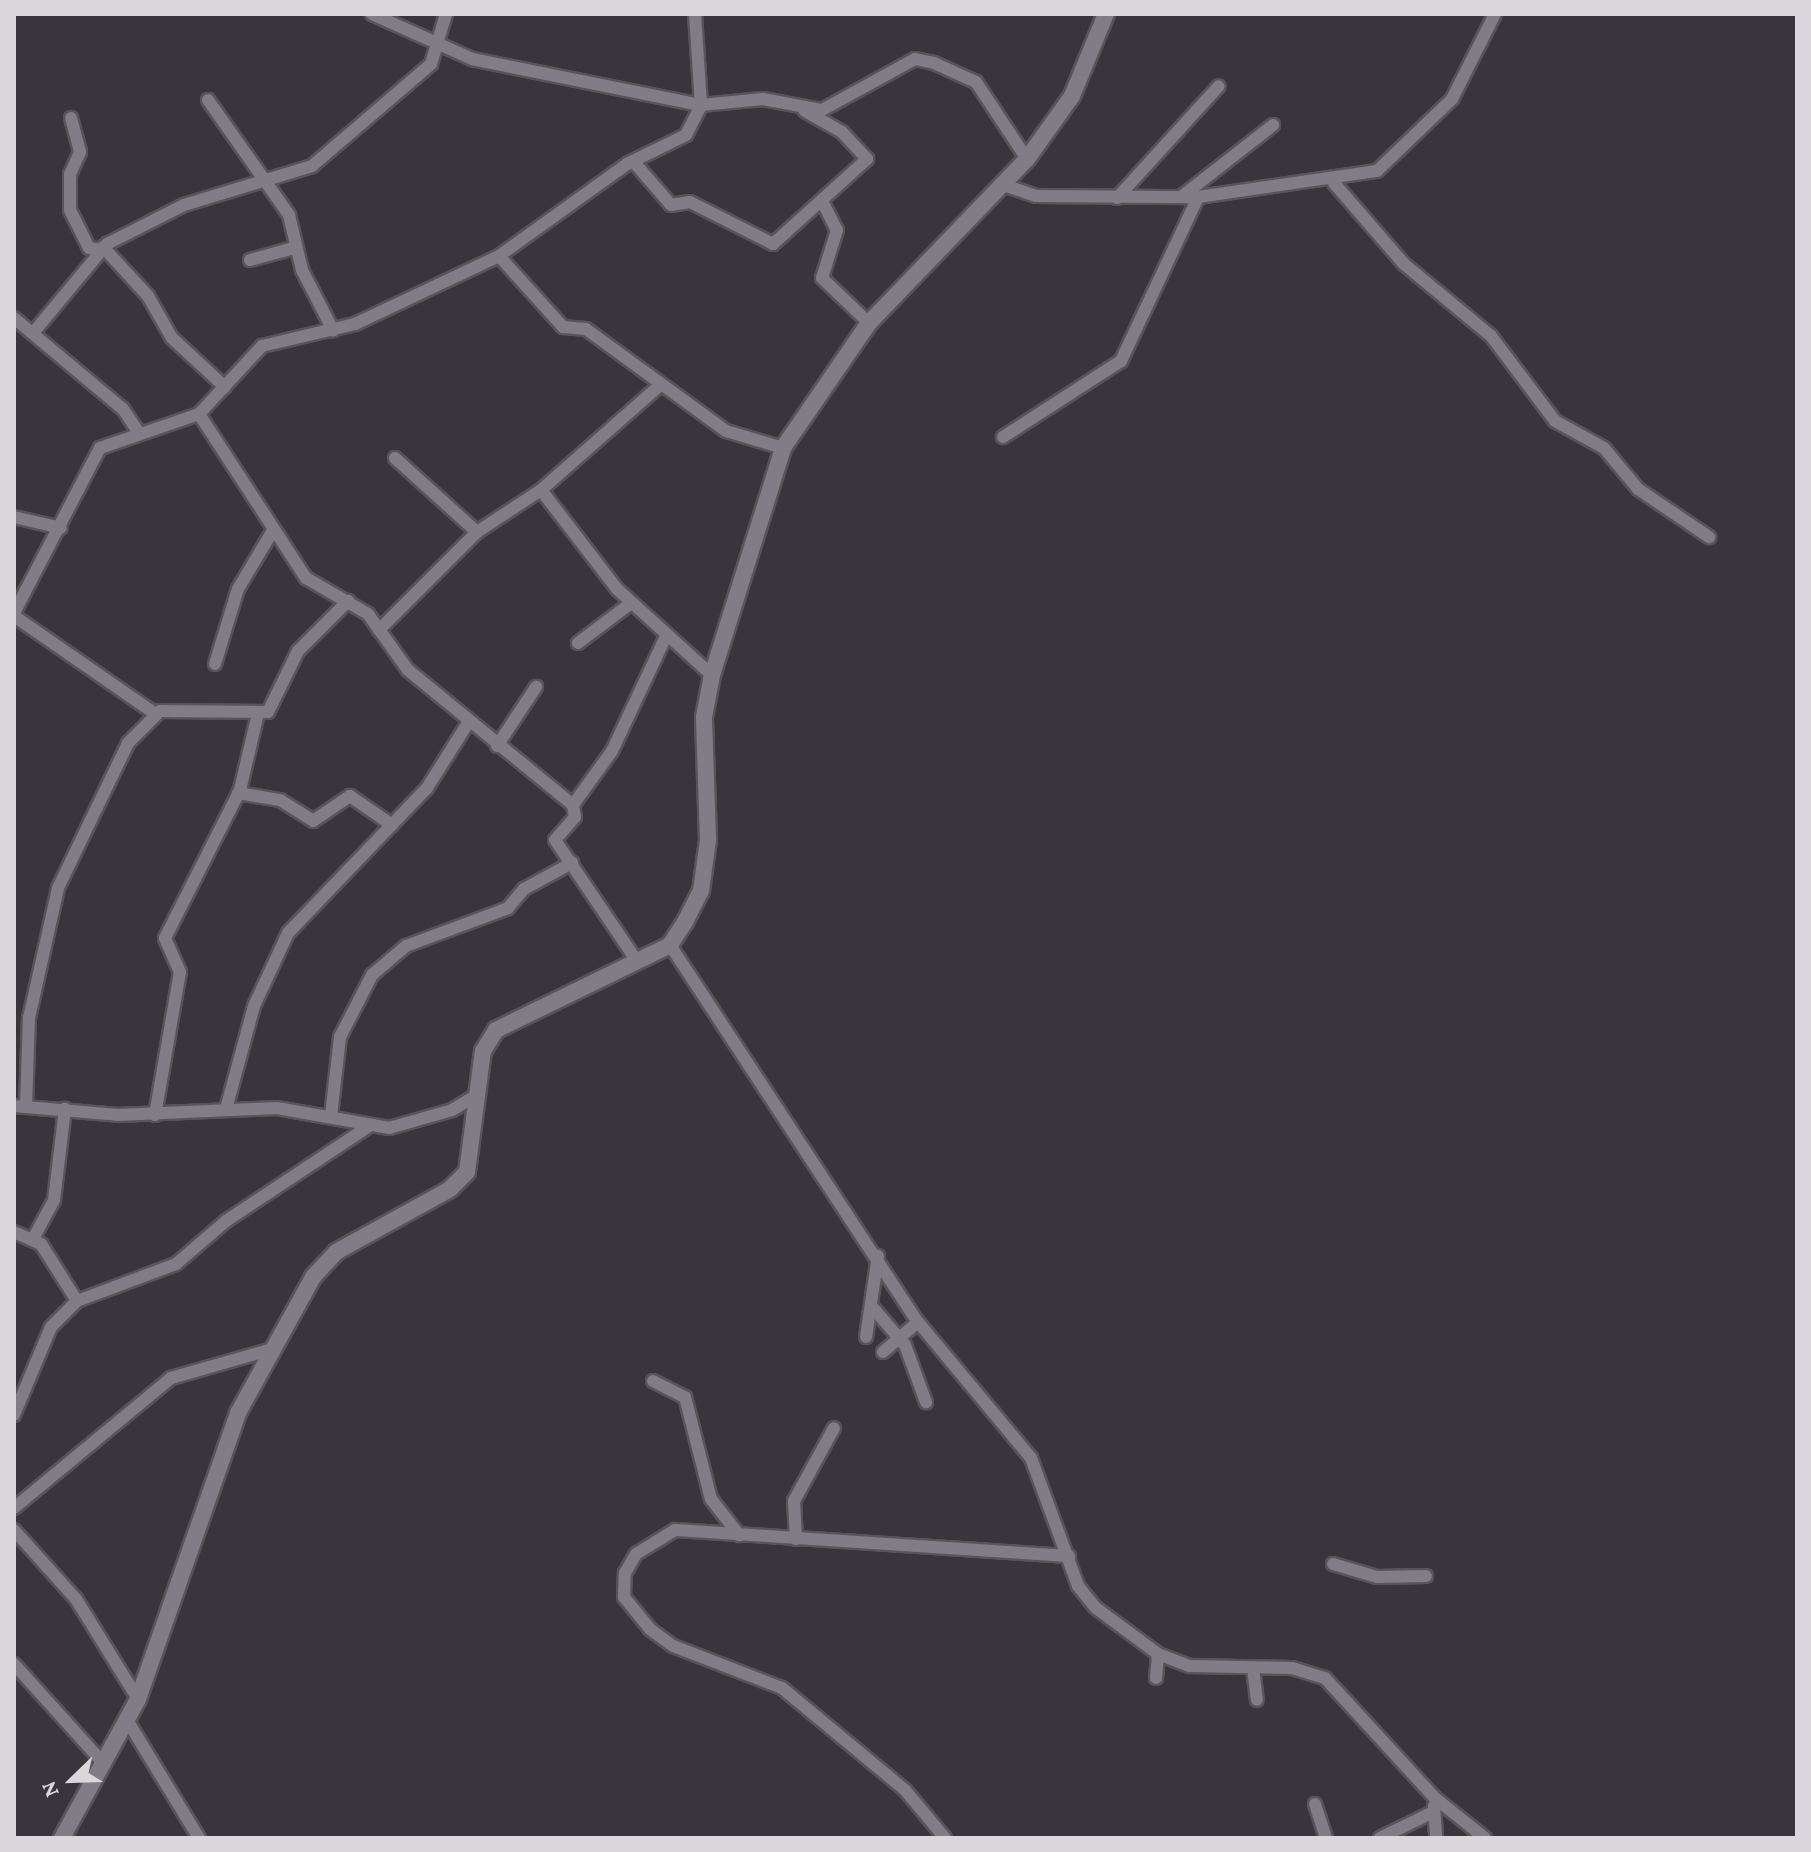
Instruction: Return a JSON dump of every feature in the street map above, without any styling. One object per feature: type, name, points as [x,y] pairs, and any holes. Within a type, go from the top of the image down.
[{"type":"main road","points":[[62,1838],[138,1699],[238,1413],[273,1349],[336,1252],[450,1189],[467,1172],[483,1051],[496,1030],[670,945],[701,891],[708,840],[704,717],[712,675],[783,448],[869,323],[1027,159],[1072,96],[1106,14]]},
{"type":"street","points":[[372,14],[395,20],[472,59],[701,105],[763,99],[805,111],[842,132],[867,159],[822,201],[766,245],[690,202],[671,205],[633,161]]},
{"type":"street","points":[[33,333],[101,248],[184,205],[265,185],[312,166],[411,85],[442,45],[446,14]]},
{"type":"street","points":[[348,601],[307,639],[271,709],[258,713],[154,713],[15,607],[61,528],[97,451],[139,433],[199,414],[262,346],[333,330],[499,256],[633,161],[679,141],[701,105],[695,14]]},
{"type":"street","points":[[1001,184],[1036,196],[1198,197],[1334,183],[1377,171],[1403,153],[1452,99],[1494,17],[1479,14]]},
{"type":"street","points":[[805,111],[822,110],[915,59],[934,63],[976,82],[1027,159]]},
{"type":"street","points":[[1117,198],[1219,86]]},
{"type":"street","points":[[208,100],[289,215],[294,248],[333,330]]},
{"type":"street","points":[[71,118],[80,152],[70,174],[70,210],[89,248],[101,248],[148,296],[172,338],[225,387]]},
{"type":"street","points":[[1181,197],[1273,125]]},
{"type":"street","points":[[1334,183],[1404,264],[1491,336],[1555,421],[1604,448],[1638,489],[1709,537]]},
{"type":"street","points":[[1003,437],[1121,361],[1198,197]]},
{"type":"street","points":[[822,201],[837,234],[822,278],[869,323]]},
{"type":"street","points":[[250,260],[294,248]]},
{"type":"street","points":[[499,256],[563,327],[586,329],[659,386],[726,431],[783,448]]},
{"type":"street","points":[[14,318],[123,409],[139,433]]},
{"type":"street","points":[[379,630],[477,532],[541,490],[659,386]]},
{"type":"street","points":[[199,414],[272,532],[306,578],[348,601],[379,630],[389,651],[468,723],[573,805],[575,817],[555,840],[637,961]]},
{"type":"street","points":[[395,458],[477,532]]},
{"type":"street","points":[[541,490],[631,603],[712,675]]},
{"type":"street","points":[[14,517],[61,528]]},
{"type":"street","points":[[215,664],[231,604],[272,532]]},
{"type":"street","points":[[578,643],[631,603]]},
{"type":"street","points":[[573,805],[612,751],[666,636]]},
{"type":"street","points":[[497,746],[536,687]]},
{"type":"street","points":[[154,713],[128,743],[61,878],[29,1018],[20,1106],[155,1115],[226,1109],[331,1116],[368,1127],[415,1123],[477,1095]]},
{"type":"street","points":[[155,1115],[180,972],[165,938],[238,793],[258,713]]},
{"type":"street","points":[[226,1109],[245,1033],[288,933],[427,788],[468,723]]},
{"type":"street","points":[[238,793],[280,800],[313,821],[350,796],[392,825]]},
{"type":"street","points":[[331,1116],[340,1037],[372,975],[406,946],[508,908],[524,889],[572,863]]},
{"type":"street","points":[[670,945],[878,1256],[918,1322],[1031,1458],[1078,1586],[1096,1608],[1158,1654],[1190,1666],[1253,1668],[1325,1678],[1435,1798],[1485,1838]]},
{"type":"street","points":[[33,1239],[54,1200],[65,1109]]},
{"type":"street","points":[[14,1415],[51,1327],[77,1301],[176,1264],[226,1221],[368,1127]]},
{"type":"street","points":[[14,1232],[33,1239],[77,1301]]},
{"type":"street","points":[[866,1337],[874,1309],[878,1256]]},
{"type":"street","points":[[874,1309],[899,1338],[926,1402]]},
{"type":"street","points":[[883,1352],[918,1322]]},
{"type":"street","points":[[14,1508],[171,1378],[273,1349]]},
{"type":"street","points":[[653,1381],[685,1397],[711,1499],[739,1535]]},
{"type":"street","points":[[796,1539],[794,1501],[834,1428]]},
{"type":"street","points":[[14,1530],[76,1599],[138,1699]]},
{"type":"street","points":[[945,1838],[905,1790],[782,1688],[673,1646],[624,1597],[636,1554],[665,1534],[739,1535],[1069,1556]]},
{"type":"street","points":[[1333,1564],[1377,1577],[1426,1576]]},
{"type":"street","points":[[1156,1678],[1158,1654]]},
{"type":"street","points":[[14,1664],[104,1764]]},
{"type":"street","points":[[1253,1668],[1257,1700]]},
{"type":"street","points":[[127,1720],[153,1752],[199,1838]]},
{"type":"street","points":[[1435,1798],[1436,1838]]},
{"type":"street","points":[[1315,1804],[1326,1838]]},
{"type":"street","points":[[1380,1838],[1433,1812]]}]
